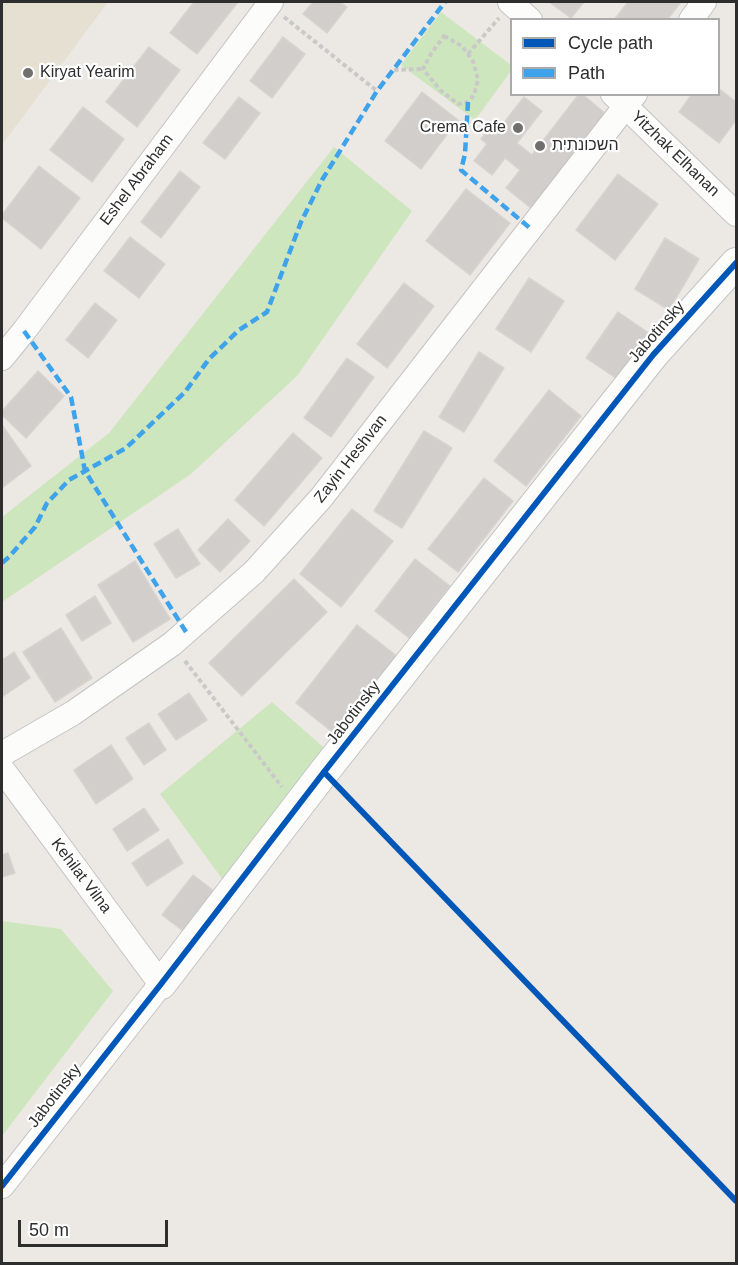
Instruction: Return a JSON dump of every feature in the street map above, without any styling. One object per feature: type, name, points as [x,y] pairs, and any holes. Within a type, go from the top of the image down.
[{"type":"street","points":[[511,2],[528,18]]},
{"type":"street","points":[[692,18],[704,2]]},
{"type":"street","name":"Eshel Abraham","points":[[2,358],[270,3]]},
{"type":"street","name":"Yitzhak Elhanan","points":[[624,98],[736,214]]},
{"type":"street","name":"Zayin Heshvan","points":[[2,754],[73,713],[172,644],[254,572],[321,498],[624,98]]},
{"type":"street","name":"Jabotinsky","points":[[2,1186],[324,772],[653,356],[736,263]]},
{"type":"street","name":"Kehilat Vilna","points":[[2,769],[161,984]]},
{"type":"path","points":[[468,54],[511,2]]},
{"type":"path","points":[[270,3],[377,91]]},
{"type":"path","points":[[444,36],[462,46],[474,61],[478,80],[474,95],[468,102],[458,104],[440,90],[423,69],[444,36]]},
{"type":"path","points":[[394,70],[423,69]]},
{"type":"path","points":[[172,644],[282,787]]},
{"type":"shaded area","name":"Kiryat Yearim","points":[[2,2],[108,2],[2,145]]},
{"type":"green space","points":[[441,12],[510,64],[510,72],[475,120],[401,65]]},
{"type":"green space","points":[[334,147],[412,211],[297,376],[191,474],[2,602],[2,517],[109,433]]},
{"type":"green space","points":[[272,702],[330,753],[226,884],[160,794]]},
{"type":"green space","points":[[2,921],[61,929],[113,991],[2,1136]]},
{"type":"building","points":[[194,2],[238,2],[197,54],[170,33]]},
{"type":"building","points":[[313,2],[340,2],[347,7],[327,33],[303,14]]},
{"type":"building","points":[[549,2],[584,2],[571,18]]},
{"type":"building","points":[[628,2],[681,2],[669,18],[616,18]]},
{"type":"building","points":[[283,37],[305,54],[272,98],[250,81]]},
{"type":"building","points":[[149,47],[180,70],[137,127],[106,102]]},
{"type":"building","points":[[720,90],[736,102],[736,120],[719,143],[679,112],[691,96],[720,96]]},
{"type":"building","points":[[422,92],[458,120],[421,169],[385,141]]},
{"type":"building","points":[[577,96],[584,96],[606,114],[532,209],[506,188],[520,170],[505,158],[492,175],[474,161],[487,144],[481,139],[492,124],[499,129],[524,97],[542,111],[517,143],[532,155]]},
{"type":"building","points":[[239,97],[260,113],[225,159],[203,143]]},
{"type":"building","points":[[83,107],[124,139],[92,182],[50,150]]},
{"type":"building","points":[[39,166],[80,198],[41,249],[2,218]]},
{"type":"building","points":[[180,171],[200,187],[161,238],[141,222]]},
{"type":"building","points":[[618,174],[658,204],[615,260],[576,230]]},
{"type":"building","points":[[466,189],[510,223],[470,275],[426,241]]},
{"type":"building","points":[[130,237],[165,264],[139,298],[104,271]]},
{"type":"building","points":[[665,238],[699,259],[669,310],[635,289]]},
{"type":"building","points":[[529,278],[564,301],[531,352],[496,329]]},
{"type":"building","points":[[404,283],[434,306],[387,368],[357,344]]},
{"type":"building","points":[[95,303],[117,320],[88,358],[66,340]]},
{"type":"building","points":[[618,312],[650,334],[619,380],[586,358]]},
{"type":"building","points":[[479,352],[504,368],[464,432],[439,417]]},
{"type":"building","points":[[347,358],[374,377],[331,437],[304,418]]},
{"type":"building","points":[[38,371],[64,396],[26,438],[2,415],[2,411]]},
{"type":"building","points":[[549,390],[581,416],[526,486],[494,461]]},
{"type":"building","points":[[2,425],[31,466],[2,488]]},
{"type":"building","points":[[424,431],[452,448],[402,528],[374,511]]},
{"type":"building","points":[[293,433],[322,458],[264,526],[235,500]]},
{"type":"building","points":[[484,478],[513,501],[458,572],[428,549]]},
{"type":"building","points":[[352,509],[393,541],[341,607],[300,574]]},
{"type":"building","points":[[228,519],[250,541],[220,572],[198,550]]},
{"type":"building","points":[[178,529],[200,564],[176,578],[154,544]]},
{"type":"building","points":[[415,559],[450,586],[409,638],[375,611]]},
{"type":"building","points":[[135,561],[170,619],[133,642],[98,585]]},
{"type":"building","points":[[294,579],[327,612],[242,696],[209,663]]},
{"type":"building","points":[[95,596],[111,623],[82,641],[66,615]]},
{"type":"building","points":[[357,625],[398,657],[336,735],[296,703]]},
{"type":"building","points":[[61,628],[92,678],[55,702],[23,652]]},
{"type":"building","points":[[14,652],[30,678],[2,697],[2,660]]},
{"type":"building","points":[[189,693],[207,720],[176,740],[158,714]]},
{"type":"building","points":[[149,723],[166,750],[144,765],[126,738]]},
{"type":"building","points":[[111,745],[133,779],[96,804],[74,770]]},
{"type":"building","points":[[144,808],[159,830],[127,851],[113,829]]},
{"type":"building","points":[[168,839],[183,863],[147,886],[132,863]]},
{"type":"building","points":[[8,853],[15,873],[2,877],[2,855]]},
{"type":"building","points":[[193,875],[218,894],[187,934],[162,915]]},
{"type":"marked path","points":[[2,563],[35,527],[47,503],[69,480],[126,448],[185,392],[209,359],[239,330],[267,312],[301,222],[322,180],[377,91],[445,2]]},
{"type":"marked path","points":[[468,102],[465,154],[461,170],[531,229]]},
{"type":"marked path","points":[[24,331],[71,397],[85,471],[186,632]]},
{"type":"cycle path","points":[[2,1186],[324,772],[653,355],[736,263]]},
{"type":"cycle path","points":[[324,772],[736,1201]]},
{"type":"place","name":"Kiryat Yearim","points":[[28,73]]},
{"type":"place","name":"Crema Cafe","points":[[518,128]]},
{"type":"place","name":"השכונתית","points":[[540,146]]}]
